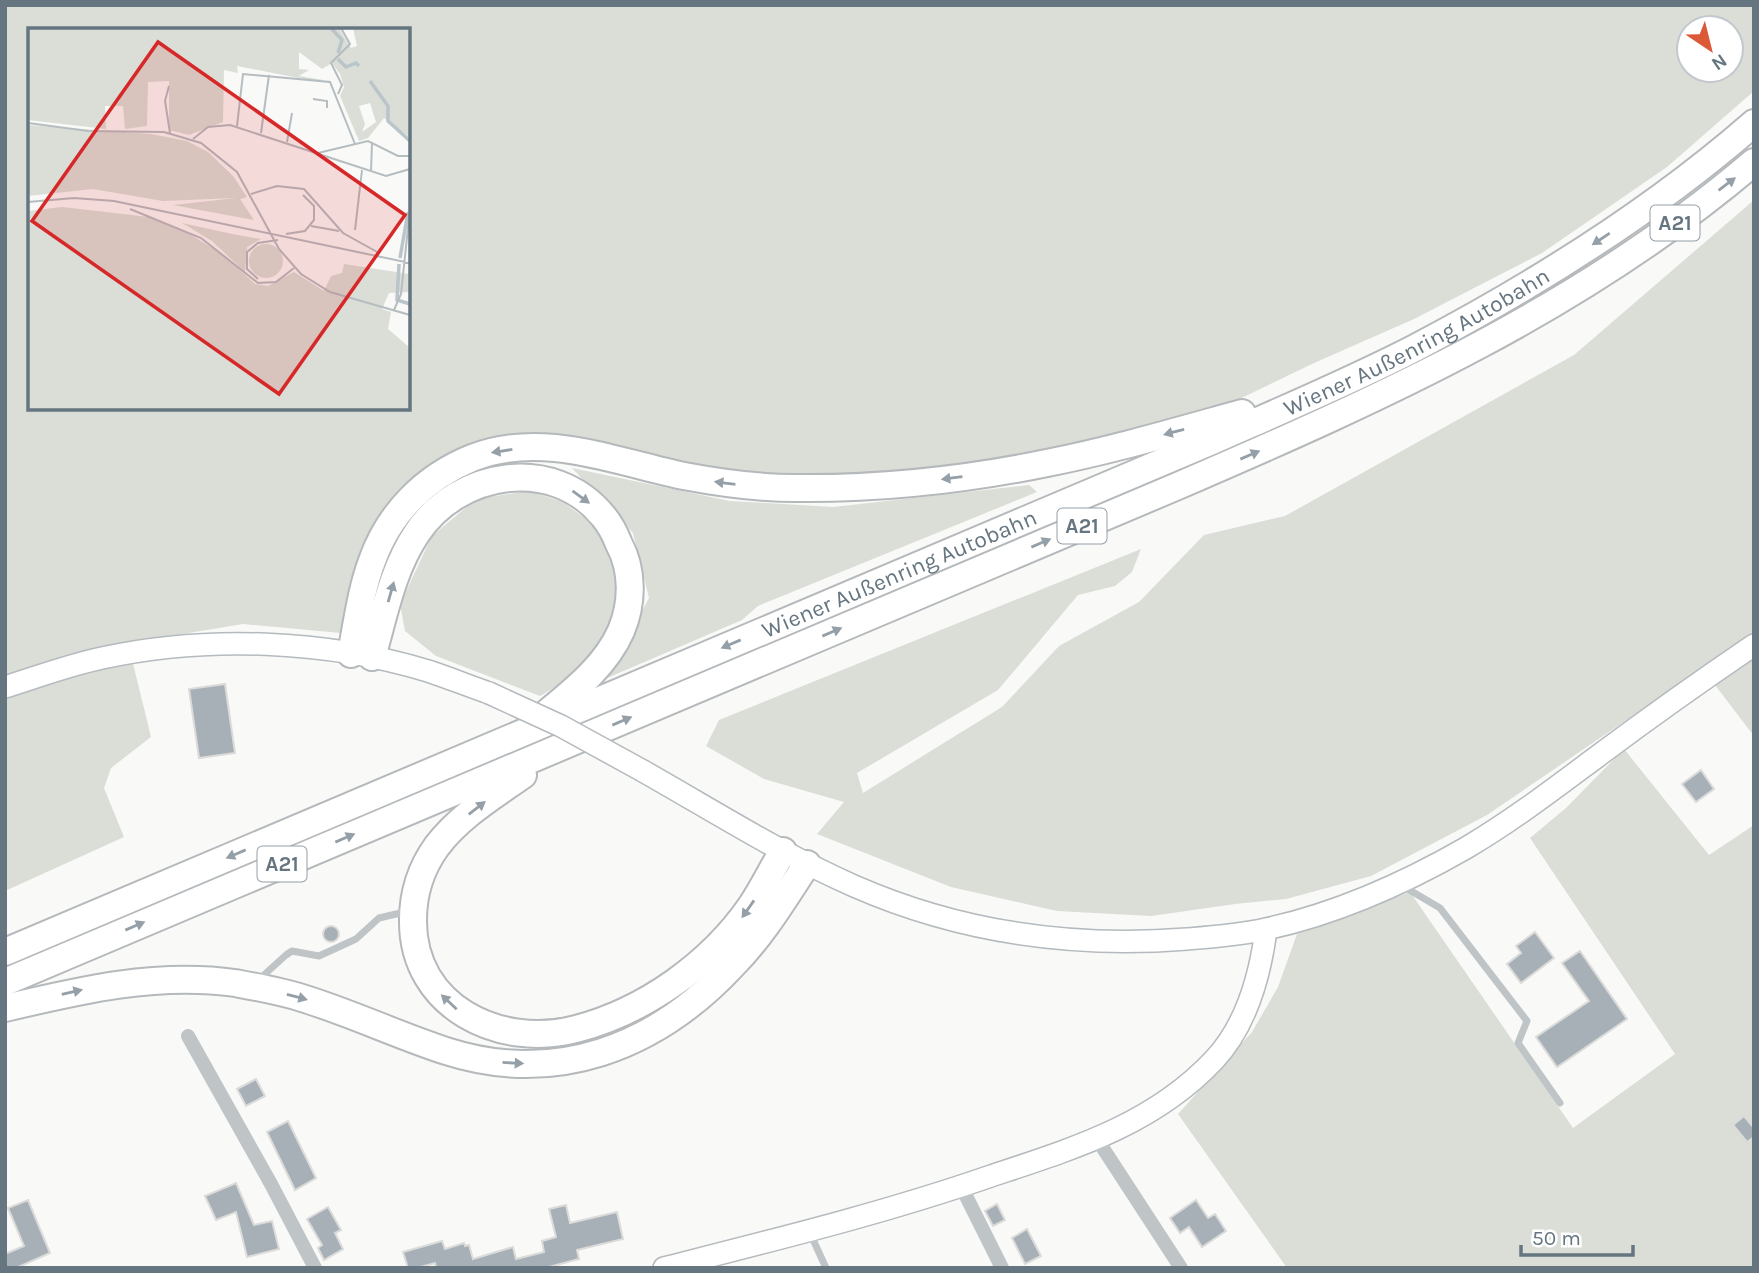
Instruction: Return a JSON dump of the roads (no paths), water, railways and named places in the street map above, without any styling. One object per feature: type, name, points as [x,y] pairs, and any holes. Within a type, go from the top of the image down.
[{"type":"highway","name":"Wiener Außenring Autobahn","points":[[5,951],[1212,441],[1413,349],[1533,282],[1658,201],[1754,123]]},
{"type":"highway","name":"Wiener Außenring Autobahn","points":[[5,982],[1258,452],[1437,368],[1536,315],[1639,250],[1754,162]]},
{"type":"highway","points":[[361,656],[371,563],[380,540],[390,523],[419,489],[453,466],[474,457],[515,449],[552,448],[585,452],[683,476],[759,487],[900,485],[1046,464],[1186,429],[1334,386]]},
{"type":"highway","points":[[361,656],[405,552],[431,516],[449,501],[487,481],[508,477],[531,477],[571,490],[604,516],[619,542],[629,569],[628,610],[610,651],[596,669],[577,689],[524,731]]},
{"type":"highway","points":[[559,748],[477,807],[454,827],[437,847],[416,888],[413,930],[416,951],[424,970],[447,1002],[480,1023],[502,1031],[525,1034],[575,1030],[603,1021],[653,996],[707,956],[728,935],[751,906],[783,850]]},
{"type":"highway","points":[[5,1008],[77,991],[144,981],[193,980],[232,983],[300,997],[445,1051],[481,1060],[511,1064],[569,1061],[599,1054],[629,1042],[709,989],[756,939],[807,864]]},
{"type":"main road","points":[[5,687],[101,658],[172,647],[241,643],[299,646],[428,671],[489,693],[561,726],[807,864],[855,887],[944,919],[994,930],[1108,943],[1217,937],[1266,929],[1349,904],[1397,883],[1468,846],[1530,806],[1686,691],[1754,645]]},
{"type":"main road","points":[[664,1268],[810,1232],[961,1186],[1097,1139],[1136,1120],[1190,1084],[1216,1059],[1233,1037],[1255,988],[1266,929]]},
{"type":"street","points":[[188,1036],[315,1268]]},
{"type":"street","points":[[1097,1139],[1181,1268]]},
{"type":"street","points":[[961,1186],[1002,1268]]},
{"type":"lane","points":[[1397,883],[1440,908],[1527,1021],[1518,1043],[1560,1103]]},
{"type":"lane","points":[[258,987],[265,974],[292,951],[319,956],[355,939],[379,918],[413,910]]},
{"type":"lane","points":[[810,1232],[826,1268]]}]
